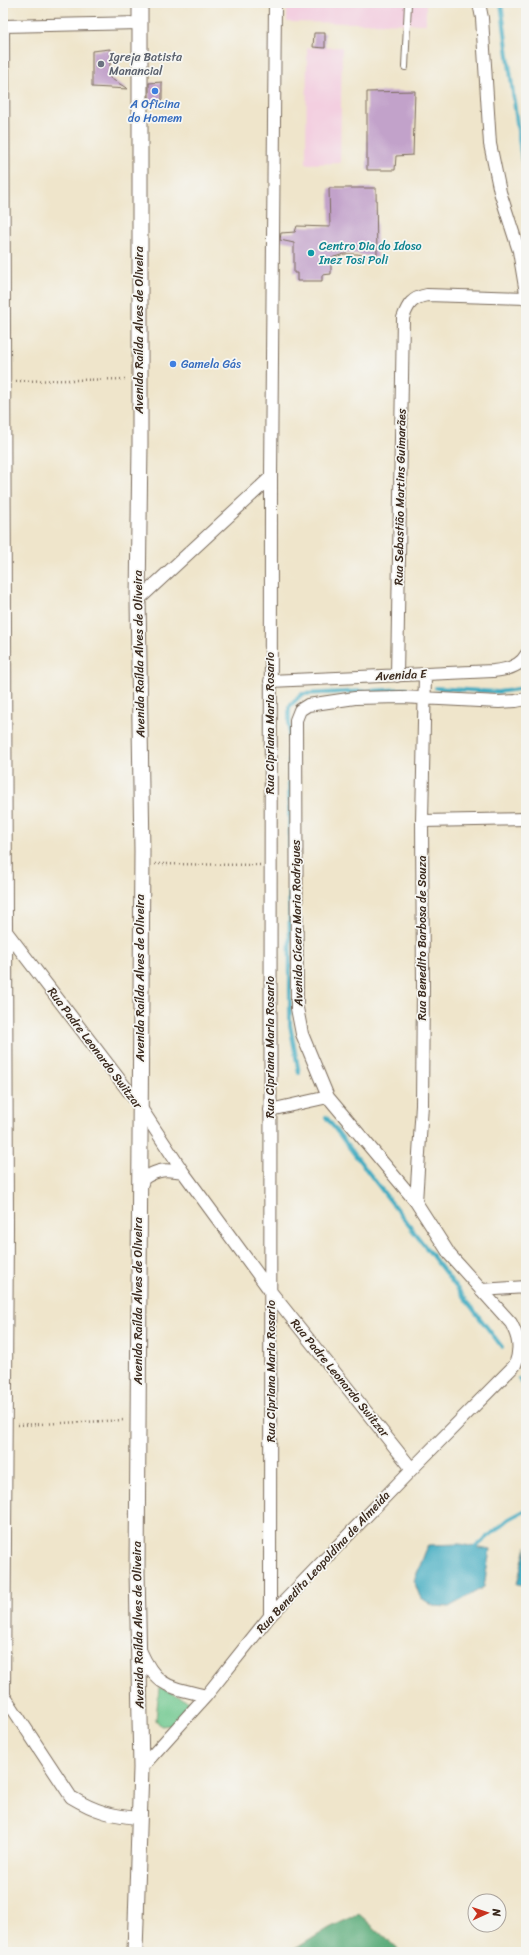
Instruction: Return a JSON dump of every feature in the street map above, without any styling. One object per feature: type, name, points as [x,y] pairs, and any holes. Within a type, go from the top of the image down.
[{"type":"street","name":"Avenida Raílda Alves de Oliveira","points":[[135,1952],[141,1768],[137,1643],[140,1188],[140,864],[142,850],[138,600],[140,444],[140,3]]},
{"type":"street","name":"Rua Cipriana Maria Rosario","points":[[270,1616],[270,681],[275,3]]},
{"type":"street","points":[[479,3],[482,18],[490,144],[500,192],[519,251],[526,293]]},
{"type":"street","points":[[140,23],[3,26],[6,1426],[3,1694],[71,1797],[104,1814],[140,1818]]},
{"type":"street","name":"Rua Sebastião Martins Guimarães","points":[[397,676],[403,318],[408,304],[416,298],[427,295],[526,298]]},
{"type":"street","points":[[138,600],[271,477]]},
{"type":"street","name":"Avenida E","points":[[270,681],[397,676],[508,669],[524,659],[526,655]]},
{"type":"street","name":"Rua Benedito Barbosa de Souza","points":[[416,1202],[422,1105],[422,821],[426,699],[425,674]]},
{"type":"street","name":"Avenida Cícera Maria Rodrigues","points":[[515,1365],[520,1345],[516,1333],[505,1315],[450,1255],[416,1202],[328,1097],[302,1034],[297,1008],[296,720],[300,710],[316,702],[355,698],[401,697],[499,702],[526,699]]},
{"type":"street","points":[[422,821],[526,819]]},
{"type":"street","name":"Rua Padre Leonardo Switzar","points":[[5,929],[139,1105],[183,1172],[271,1292],[412,1468]]},
{"type":"street","points":[[270,1110],[328,1097]]},
{"type":"street","points":[[140,1188],[144,1178],[153,1172],[162,1169],[183,1172]]},
{"type":"street","points":[[481,1290],[526,1287]]},
{"type":"street","name":"Rua Benedita Leopoldina de Almeida","points":[[141,1768],[206,1696],[270,1616],[412,1468],[515,1365]]},
{"type":"street","points":[[137,1643],[149,1669],[160,1681],[172,1687],[206,1696]]},
{"type":"lane","points":[[406,67],[408,3]]},
{"type":"path","points":[[3,381],[120,379]]},
{"type":"path","points":[[140,864],[270,865]]},
{"type":"path","points":[[6,1426],[138,1419]]},
{"type":"shaded area","points":[[287,3],[426,3],[426,24],[287,22]]},
{"type":"shaded area","points":[[342,47],[340,163],[306,164],[307,48]]},
{"type":"green space","points":[[159,1687],[191,1702],[170,1725],[161,1726],[156,1720]]},
{"type":"green space","points":[[359,1914],[401,1952],[290,1952],[331,1927]]},
{"type":"water","points":[[460,1544],[490,1550],[484,1587],[449,1607],[433,1606],[420,1597],[414,1581],[428,1545]]},
{"type":"water","points":[[526,1546],[526,1586],[517,1584]]},
{"type":"building","points":[[314,33],[325,33],[325,48],[313,47]]},
{"type":"building","name":"Igreja Batista Manancial","points":[[110,49],[110,78],[128,89],[92,87],[92,51]]},
{"type":"building","name":"A Oficina do Homem","points":[[162,82],[162,100],[149,101],[149,83]]},
{"type":"building","points":[[415,91],[413,155],[396,156],[395,170],[367,170],[367,92]]},
{"type":"building","points":[[329,188],[376,188],[377,258],[357,254],[344,254],[331,258],[331,274],[322,275],[322,281],[297,281],[297,273],[294,273],[294,243],[280,240],[281,233],[295,232],[297,226],[330,227]]},
{"type":"waterway","points":[[501,3],[522,161],[526,168]]},
{"type":"waterway","points":[[436,688],[498,692],[524,688],[526,686]]},
{"type":"waterway","points":[[299,1073],[290,1025],[289,707],[302,694],[406,689]]},
{"type":"waterway","points":[[326,1117],[502,1347]]},
{"type":"waterway","points":[[519,1379],[526,1387]]},
{"type":"waterway","points":[[472,1550],[509,1519],[526,1510]]},
{"type":"place","name":"Igreja Batista Manancial","points":[[101,64]]},
{"type":"place","name":"A Oficina do Homem","points":[[155,91]]},
{"type":"place","name":"Centro Dia do Idoso Inez Tosi Poli","points":[[311,253]]},
{"type":"place","name":"Gamela Gás","points":[[173,364]]}]
